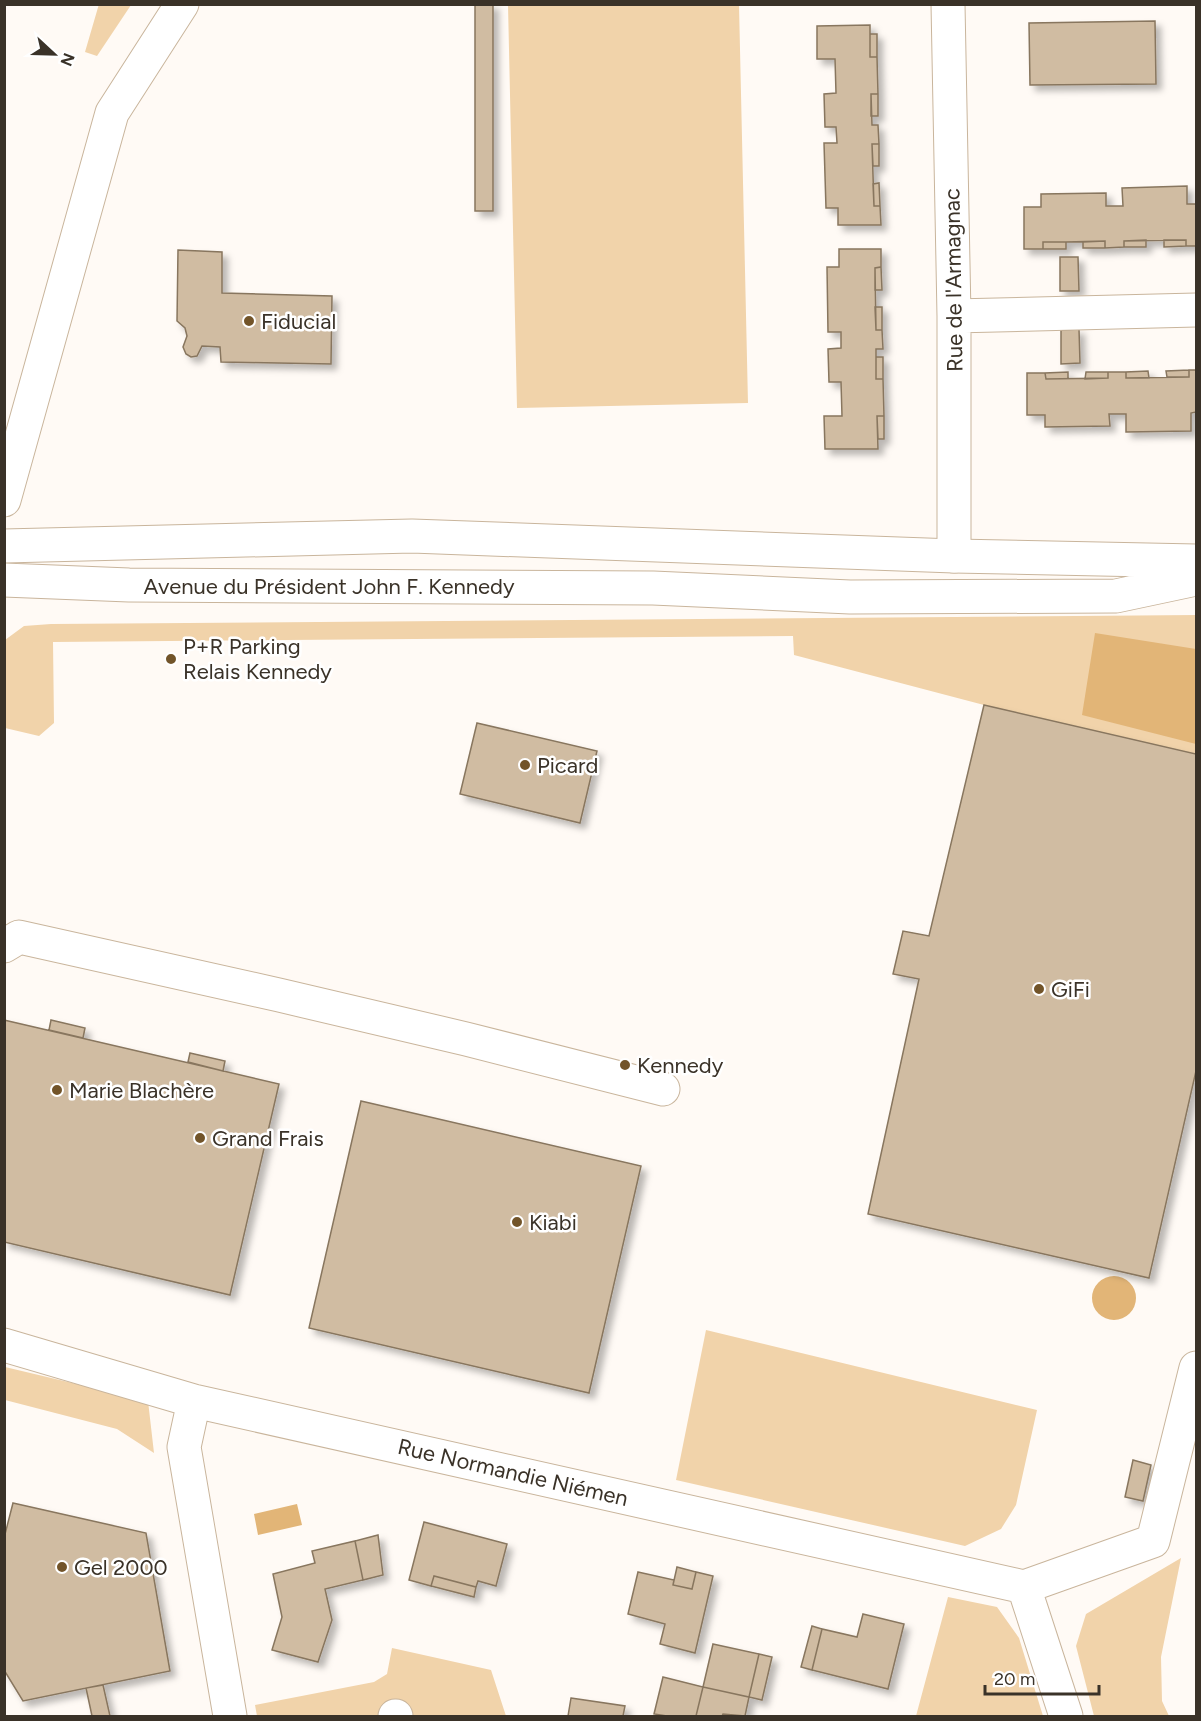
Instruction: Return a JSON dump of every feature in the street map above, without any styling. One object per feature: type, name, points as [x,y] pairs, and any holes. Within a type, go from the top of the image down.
[{"type":"street","points":[[4,500],[112,113],[182,4]]},
{"type":"street","name":"Rue de l'Armagnac","points":[[948,4],[954,316],[954,556]]},
{"type":"street","points":[[954,316],[1197,310]]},
{"type":"street","name":"Avenue du Président John F. Kennedy","points":[[4,579],[328,558],[412,536]]},
{"type":"street","name":"Avenue du Président John F. Kennedy","points":[[4,546],[412,536],[954,556],[1197,561]]},
{"type":"street","points":[[954,556],[980,596]]},
{"type":"street","name":"Avenue du Président John F. Kennedy","points":[[653,588],[724,572],[935,575],[954,556]]},
{"type":"street","name":"Avenue du Président John F. Kennedy","points":[[4,579],[136,585],[653,588],[850,597],[1116,596],[1197,579]]},
{"type":"street","points":[[4,946],[19,937],[279,995],[663,1089]]},
{"type":"street","name":"Rue Normandie Niémen","points":[[4,1345],[194,1401],[1024,1587]]},
{"type":"street","points":[[1066,1716],[1024,1587],[1153,1541],[1197,1368]]},
{"type":"street","points":[[194,1401],[184,1447],[230,1716]]},
{"type":"shaded area","points":[[99,4],[131,5],[97,56],[85,52]]},
{"type":"shaded area","points":[[508,5],[739,5],[748,403],[517,408]]},
{"type":"shaded area","points":[[1196,615],[1196,754],[984,705],[794,655],[793,636],[53,642],[54,723],[39,736],[5,728],[5,640],[24,626]]},
{"type":"shaded area","points":[[1095,633],[1196,649],[1196,744],[1082,715]]},
{"type":"shaded area","points":[[1114,1276],[1123,1277],[1130,1282],[1135,1289],[1135,1307],[1130,1314],[1123,1319],[1114,1320],[1105,1319],[1098,1314],[1093,1307],[1092,1298],[1093,1289],[1098,1282],[1105,1277]]},
{"type":"shaded area","points":[[706,1330],[1037,1410],[1016,1505],[1001,1529],[965,1546],[676,1480]]},
{"type":"shaded area","points":[[5,1367],[148,1401],[154,1453],[117,1429],[5,1400]]},
{"type":"shaded area","points":[[297,1504],[302,1525],[258,1535],[254,1514]]},
{"type":"shaded area","points":[[1181,1558],[1161,1657],[1162,1701],[1169,1716],[1094,1716],[1076,1646],[1086,1614]]},
{"type":"shaded area","points":[[948,1597],[997,1607],[1019,1638],[1043,1716],[916,1716]]},
{"type":"shaded area","points":[[392,1648],[491,1670],[506,1716],[257,1716],[255,1705],[374,1682],[387,1674]]},
{"type":"building","points":[[475,4],[493,4],[493,211],[475,211]]},
{"type":"building","points":[[1155,21],[1156,84],[1030,85],[1029,23]]},
{"type":"building","points":[[870,25],[870,57],[877,57],[878,94],[871,94],[872,125],[878,125],[879,144],[872,144],[874,206],[880,206],[881,225],[838,225],[838,208],[826,208],[824,143],[837,143],[836,127],[825,127],[824,94],[836,93],[835,59],[817,59],[817,26]]},
{"type":"building","points":[[870,34],[877,34],[877,57],[870,57]]},
{"type":"building","points":[[871,94],[878,94],[878,116],[871,116]]},
{"type":"building","points":[[872,144],[879,144],[879,166],[873,166]]},
{"type":"building","points":[[879,183],[880,206],[874,206],[873,184]]},
{"type":"building","points":[[1187,186],[1187,204],[1196,204],[1196,246],[1186,246],[1186,240],[1124,241],[1124,247],[1105,248],[1105,241],[1043,242],[1043,249],[1024,249],[1024,207],[1041,207],[1041,194],[1106,193],[1106,206],[1123,206],[1122,188]]},
{"type":"building","points":[[1146,240],[1146,247],[1124,247],[1124,241]]},
{"type":"building","points":[[1164,240],[1186,240],[1186,246],[1164,247]]},
{"type":"building","points":[[1105,241],[1105,248],[1083,248],[1083,242]]},
{"type":"building","points":[[1043,242],[1066,242],[1066,249],[1043,249]]},
{"type":"building","points":[[839,249],[881,249],[881,267],[875,268],[876,330],[882,330],[883,349],[876,349],[876,379],[883,379],[884,416],[877,416],[878,449],[825,449],[824,416],[842,416],[841,382],[829,382],[828,349],[841,348],[841,332],[828,332],[827,267],[839,267]]},
{"type":"building","points":[[178,250],[222,252],[222,293],[332,296],[331,364],[221,362],[220,347],[202,346],[197,356],[191,357],[186,354],[183,347],[187,336],[185,328],[177,321]]},
{"type":"building","points":[[1060,257],[1078,257],[1079,291],[1060,291]]},
{"type":"building","points":[[881,267],[882,290],[875,290],[875,268]]},
{"type":"building","points":[[875,307],[882,307],[882,330],[876,330]]},
{"type":"building","points":[[1079,329],[1080,363],[1061,364],[1061,330]]},
{"type":"building","points":[[876,357],[883,357],[883,379],[876,379]]},
{"type":"building","points":[[1189,370],[1189,377],[1167,377],[1166,371]]},
{"type":"building","points":[[1189,370],[1196,370],[1196,412],[1191,413],[1191,431],[1126,432],[1126,414],[1109,414],[1110,426],[1045,427],[1045,415],[1027,415],[1027,373],[1045,373],[1046,379],[1108,378],[1108,372],[1126,372],[1126,378],[1189,377]]},
{"type":"building","points":[[1148,371],[1149,378],[1126,378],[1126,372]]},
{"type":"building","points":[[1068,372],[1068,379],[1046,379],[1045,373]]},
{"type":"building","points":[[1086,372],[1108,372],[1108,378],[1085,379]]},
{"type":"building","points":[[877,416],[884,416],[884,439],[878,439]]},
{"type":"building","points":[[984,705],[1196,754],[1196,1071],[1149,1278],[868,1214],[919,979],[893,974],[903,931],[929,936]]},
{"type":"building","points":[[477,723],[597,751],[580,823],[460,794]]},
{"type":"building","points":[[4,1020],[279,1084],[230,1295],[4,1242]]},
{"type":"building","points":[[51,1020],[85,1028],[83,1038],[49,1030]]},
{"type":"building","points":[[190,1053],[225,1061],[223,1071],[188,1062]]},
{"type":"building","points":[[361,1101],[641,1166],[589,1393],[309,1328]]},
{"type":"building","points":[[1133,1460],[1151,1465],[1143,1501],[1125,1497]]},
{"type":"building","points":[[13,1503],[146,1533],[170,1671],[23,1701],[4,1670],[4,1538]]},
{"type":"building","points":[[424,1522],[507,1544],[496,1586],[478,1581],[476,1587],[434,1576],[431,1586],[409,1580]]},
{"type":"building","points":[[378,1535],[383,1575],[363,1580],[355,1541]]},
{"type":"building","points":[[355,1541],[363,1580],[325,1589],[332,1620],[318,1662],[272,1650],[282,1617],[273,1574],[315,1563],[312,1551]]},
{"type":"building","points":[[677,1567],[696,1572],[692,1589],[673,1585]]},
{"type":"building","points":[[638,1572],[674,1580],[673,1585],[692,1589],[696,1572],[713,1576],[695,1653],[660,1644],[665,1624],[628,1614]]},
{"type":"building","points":[[434,1576],[476,1587],[474,1597],[431,1586]]},
{"type":"building","points":[[863,1614],[904,1624],[888,1689],[812,1670],[822,1629],[857,1637]]},
{"type":"building","points":[[812,1626],[822,1629],[812,1670],[801,1667]]},
{"type":"building","points":[[713,1644],[759,1654],[749,1697],[703,1687]]},
{"type":"building","points":[[759,1654],[772,1657],[762,1700],[749,1697]]},
{"type":"building","points":[[663,1677],[703,1687],[696,1716],[654,1714]]},
{"type":"building","points":[[103,1685],[110,1716],[92,1716],[86,1688]]},
{"type":"building","points":[[703,1687],[749,1697],[745,1716],[723,1714],[722,1716],[696,1716]]},
{"type":"building","points":[[571,1698],[625,1706],[623,1716],[568,1716]]},
{"type":"place","name":"Fiducial","points":[[249,321]]},
{"type":"place","name":"P+R Parking Relais Kennedy","points":[[171,659]]},
{"type":"place","name":"Picard","points":[[525,765]]},
{"type":"place","name":"GiFi","points":[[1039,989]]},
{"type":"place","name":"Kennedy","points":[[625,1065]]},
{"type":"place","name":"Marie Blachère","points":[[57,1090]]},
{"type":"place","name":"Grand Frais","points":[[200,1138]]},
{"type":"place","name":"Kiabi","points":[[517,1222]]},
{"type":"place","name":"Gel 2000","points":[[62,1567]]}]
